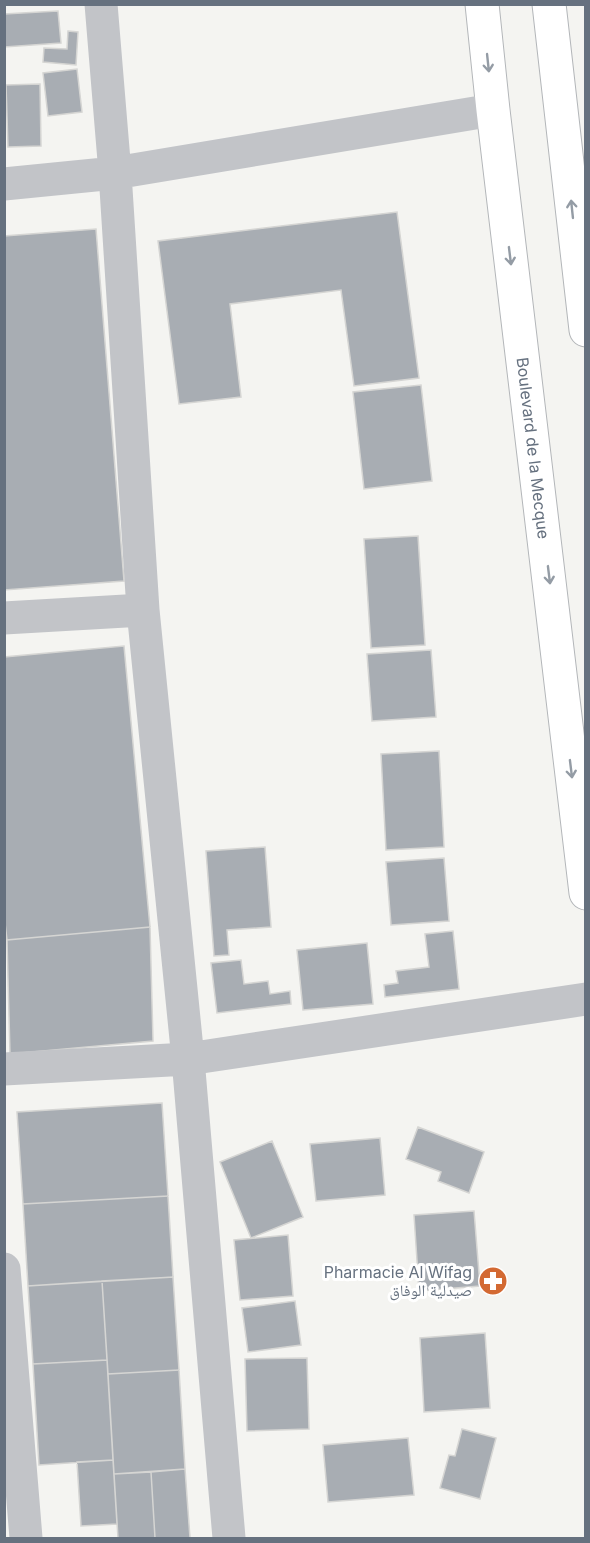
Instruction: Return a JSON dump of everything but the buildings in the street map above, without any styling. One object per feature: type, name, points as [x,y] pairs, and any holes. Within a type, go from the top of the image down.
[{"type":"main road","name":"Boulevard de la Mecque","points":[[482,4],[585,893]]},
{"type":"main road","points":[[549,4],[585,330]]},
{"type":"street","points":[[101,4],[116,173],[143,610],[188,1059],[229,1539]]},
{"type":"street","points":[[4,184],[116,173],[493,110]]},
{"type":"street","points":[[4,618],[143,610]]},
{"type":"street","points":[[4,1069],[188,1059],[585,999]]},
{"type":"street","points":[[4,1269],[26,1539]]},
{"type":"place","name":"Pharmacie Al Wifag صيدلية الوفاق","points":[[493,1281]]}]
